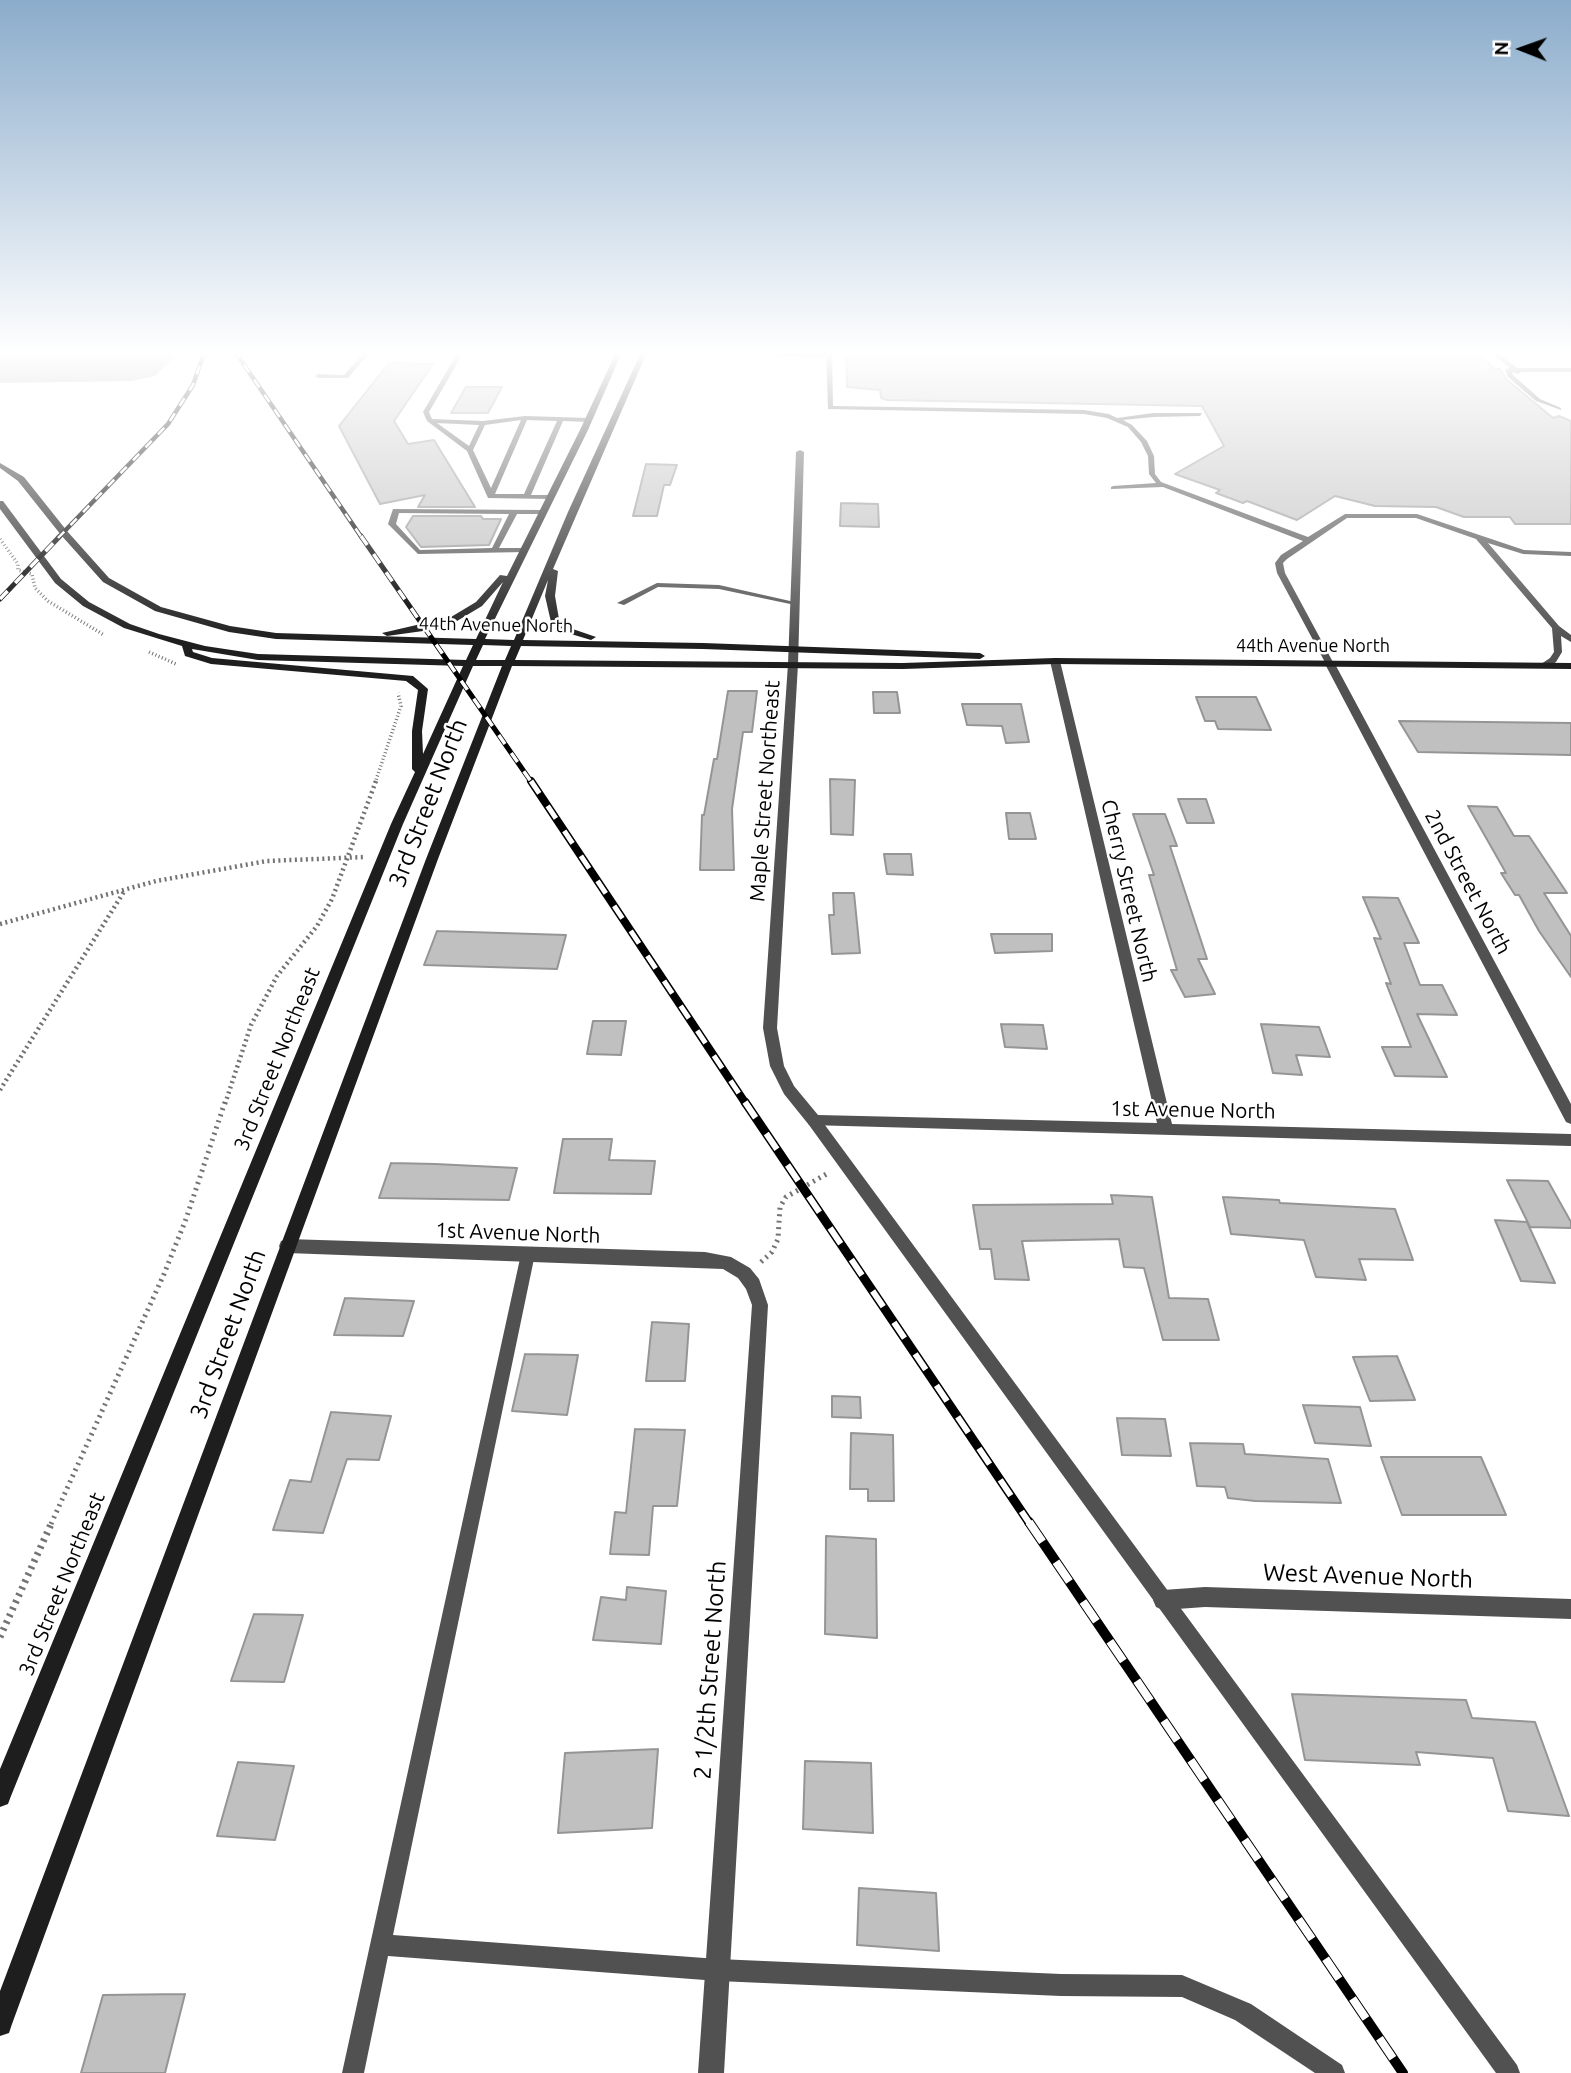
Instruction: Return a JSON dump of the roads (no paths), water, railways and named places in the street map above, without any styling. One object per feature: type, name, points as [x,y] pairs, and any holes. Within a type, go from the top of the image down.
[{"type":"main road","name":"3rd Street Northeast","points":[[0,1796],[384,857],[522,550],[575,447]]},
{"type":"main road","points":[[509,663],[602,447]]},
{"type":"main road","name":"44th Avenue North","points":[[0,465],[21,479],[94,569],[120,590],[158,609],[229,629],[276,636],[479,643],[735,647],[969,655],[1055,662]]},
{"type":"main road","name":"44th Avenue North","points":[[0,503],[58,581],[71,593],[105,615],[127,626],[187,644],[232,653],[291,659],[470,663],[903,666],[1055,662],[1571,666]]},
{"type":"main road","points":[[569,521],[550,596],[552,615],[560,626],[589,637],[735,647]]},
{"type":"main road","points":[[276,636],[385,634],[446,622],[479,604],[522,550]]},
{"type":"main road","points":[[187,644],[188,654],[211,662],[409,678],[423,689],[417,731],[419,775]]},
{"type":"main road","name":"3rd Street North","points":[[0,2024],[287,1246],[432,859],[509,663]]},
{"type":"street","name":"Maple Street Northeast","points":[[800,452],[793,664],[770,1028],[777,1066],[789,1090],[814,1121]]},
{"type":"street","name":"Cherry Street North","points":[[1055,662],[1166,1130]]},
{"type":"street","name":"2nd Street North","points":[[1331,664],[1571,1118]]},
{"type":"street","name":"1st Avenue North","points":[[814,1121],[1571,1140]]},
{"type":"street","name":"1st Avenue North","points":[[287,1246],[715,1261],[752,1268]]},
{"type":"street","name":"2 1/2th Street North","points":[[711,2073],[760,1305],[753,1285],[752,1268]]},
{"type":"street","name":"West Avenue North","points":[[1163,1600],[1205,1597],[1571,1609]]},
{"type":"lane","points":[[466,447],[470,450],[491,496]]},
{"type":"lane","points":[[491,496],[512,447]]},
{"type":"lane","points":[[526,497],[549,447]]},
{"type":"lane","points":[[1147,447],[1151,456],[1152,474],[1163,485],[1308,541]]},
{"type":"lane","points":[[1113,488],[1163,485]]},
{"type":"lane","points":[[491,496],[549,497]]},
{"type":"lane","points":[[522,550],[418,552],[393,524],[396,511],[541,512]]},
{"type":"lane","points":[[494,551],[514,512]]},
{"type":"lane","points":[[1331,664],[1279,570],[1279,564],[1284,557],[1341,518],[1354,515],[1417,516],[1527,553],[1571,554]]},
{"type":"lane","points":[[1479,537],[1556,628],[1571,639]]},
{"type":"lane","points":[[621,603],[657,585],[719,587],[795,603]]},
{"type":"lane","points":[[1544,666],[1553,660],[1558,652],[1556,628]]},
{"type":"lane","points":[[814,1121],[1509,2073]]},
{"type":"lane","points":[[353,2073],[528,1254]]},
{"type":"lane","points":[[380,1945],[718,1970],[1061,1985],[1182,1986],[1243,2012],[1334,2073]]},
{"type":"railway","points":[[58,538],[146,447]]},
{"type":"railway","points":[[300,447],[362,538]]},
{"type":"railway","points":[[0,599],[60,536]]},
{"type":"railway","points":[[361,536],[532,783]]},
{"type":"railway","points":[[531,781],[746,1104]]},
{"type":"railway","points":[[745,1102],[1030,1524]]},
{"type":"railway","points":[[1029,1522],[1403,2073]]}]
